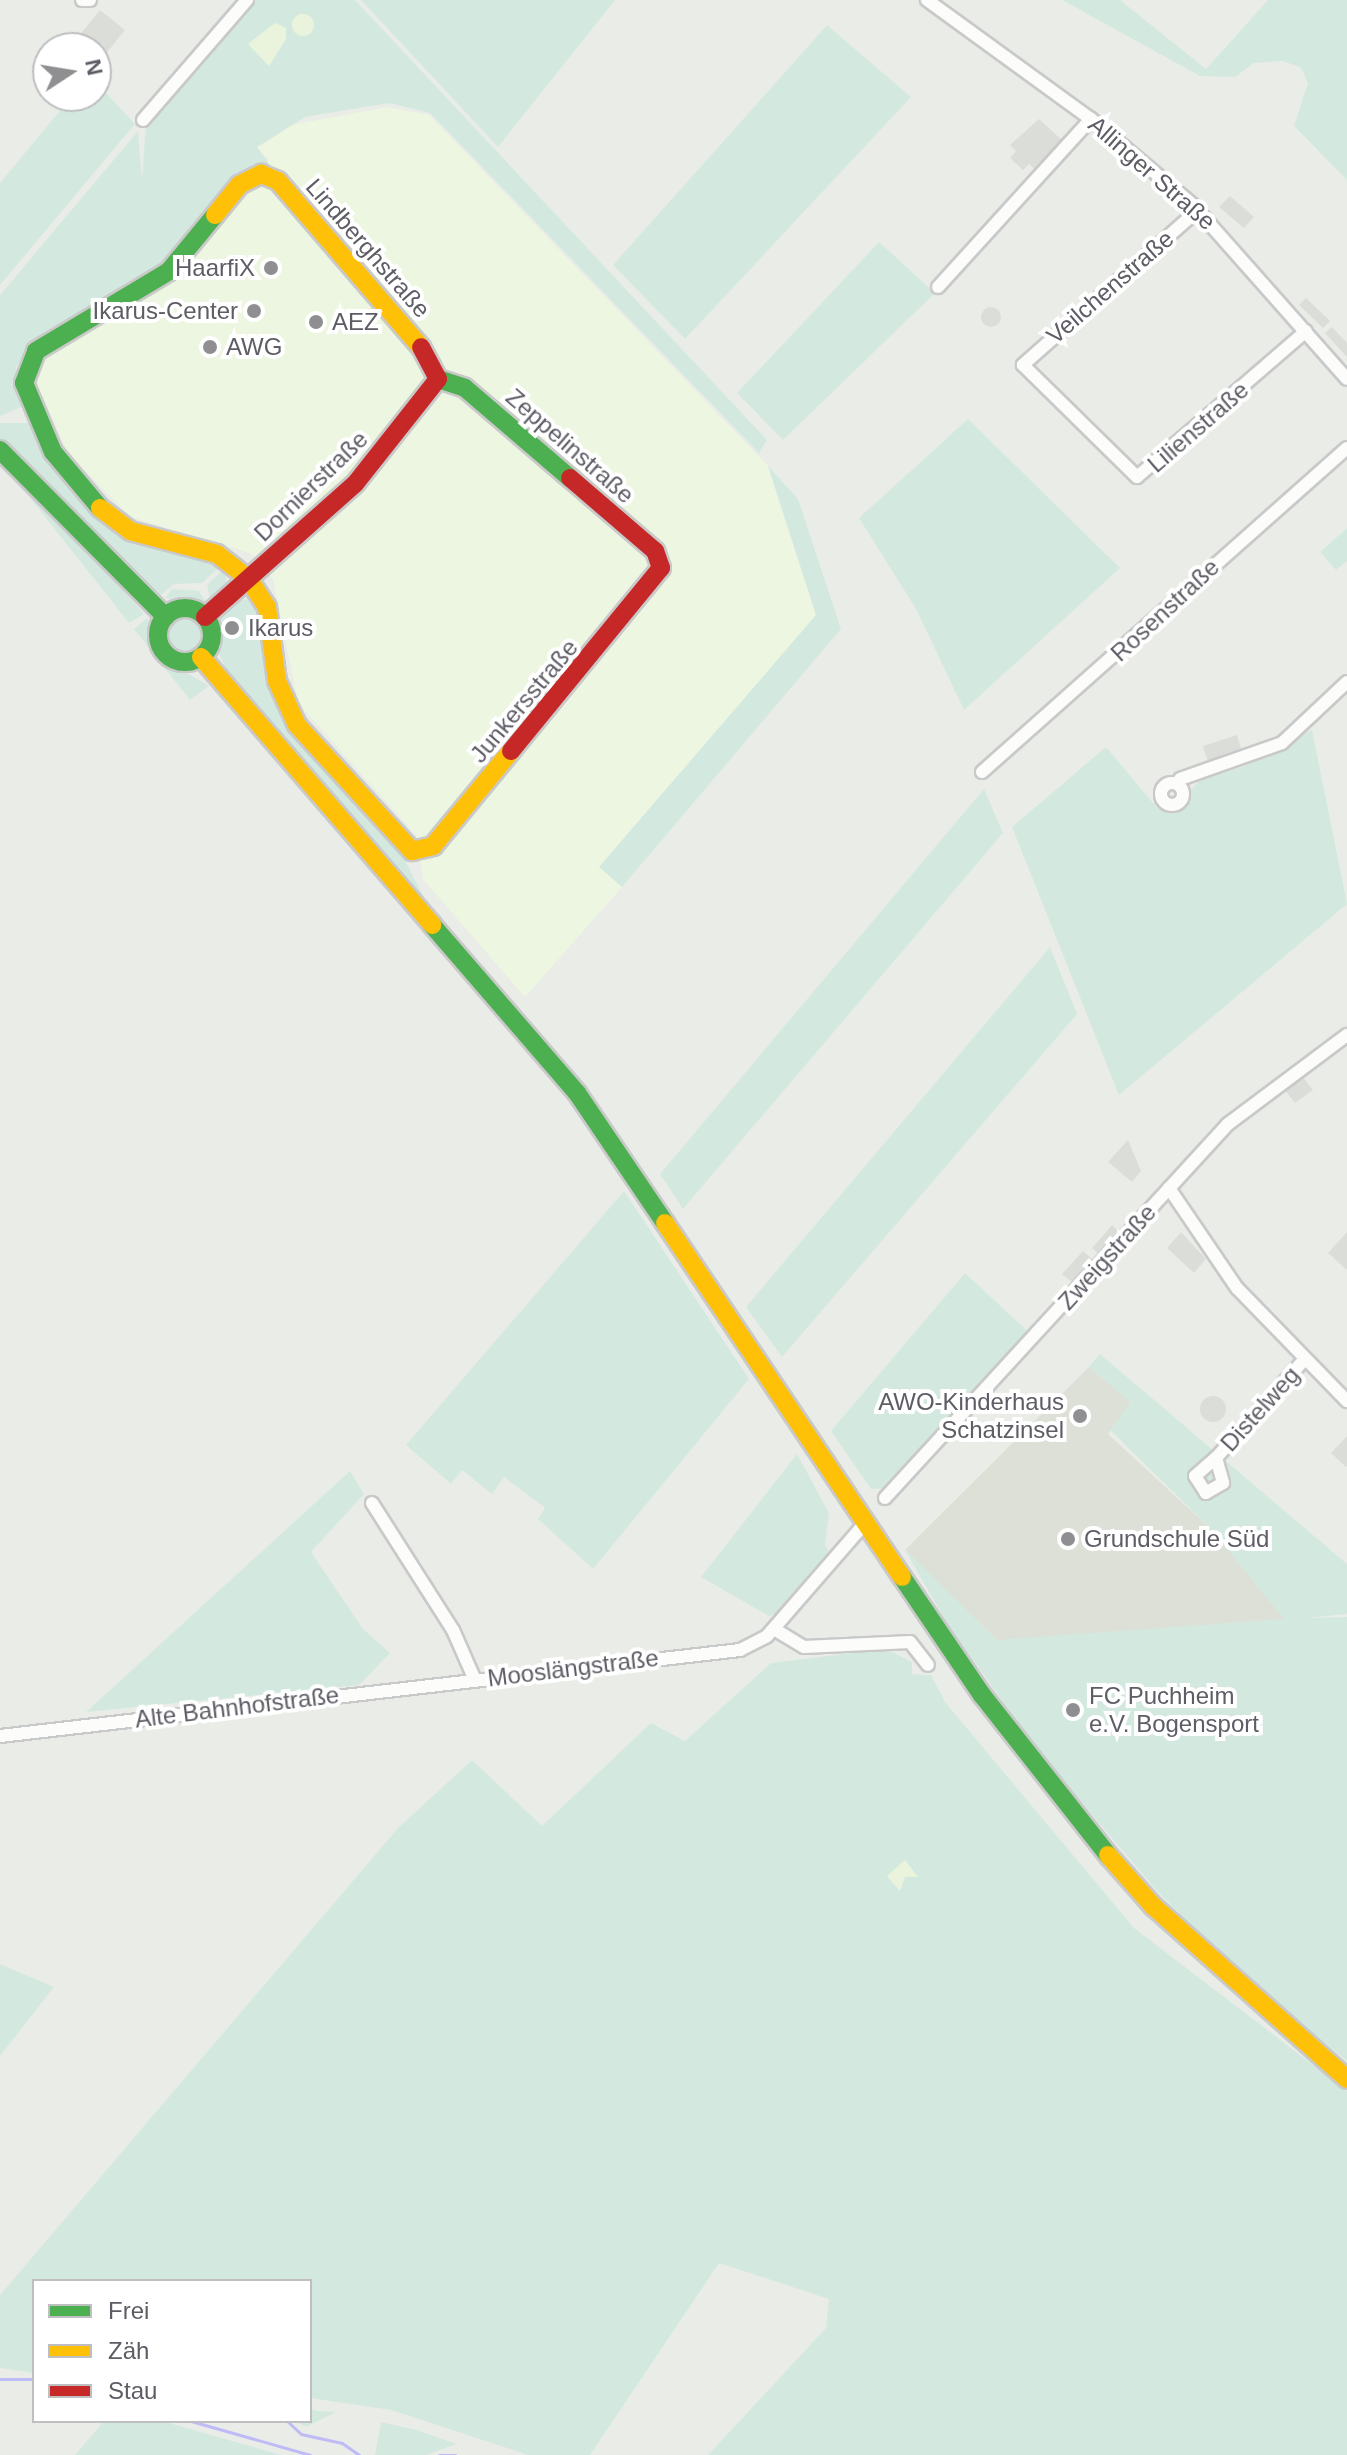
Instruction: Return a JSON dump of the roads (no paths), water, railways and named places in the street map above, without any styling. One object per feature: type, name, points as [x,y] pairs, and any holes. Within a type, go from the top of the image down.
[{"type":"street","points":[[143,120],[247,0]]},
{"type":"street","name":"Allinger Straße","points":[[927,0],[1091,119],[1198,210],[1347,379]]},
{"type":"street","points":[[938,287],[1091,119]]},
{"type":"street","name":"Lindberghstraße","points":[[248,578],[217,554],[130,531],[86,495],[53,452],[24,383],[36,351],[169,271],[239,185],[261,174],[278,181],[433,361],[438,379]]},
{"type":"street","name":"Veilchenstraße","points":[[1023,365],[1198,210]]},
{"type":"street","name":"Lilienstraße","points":[[1023,365],[1137,477],[1306,331]]},
{"type":"street","name":"Zeppelinstraße","points":[[438,379],[465,388],[655,551],[660,564]]},
{"type":"street","name":"Dornierstraße","points":[[205,617],[355,484],[438,379]]},
{"type":"street","name":"Rosenstraße","points":[[982,772],[1347,448]]},
{"type":"street","points":[[0,450],[166,617]]},
{"type":"street","name":"Junkersstraße","points":[[248,578],[267,607],[277,681],[290,713],[409,849],[428,850],[657,581],[660,564]]},
{"type":"street","points":[[186,609],[205,617],[212,639],[201,657],[176,661],[162,649],[159,632],[166,617],[186,609]]},
{"type":"street","points":[[201,657],[577,1093],[866,1522],[1077,1820],[1153,1906],[1347,2079]]},
{"type":"street","points":[[1180,779],[1282,743],[1346,685]]},
{"type":"street","name":"Zweigstraße","points":[[885,1498],[899,1490],[1169,1188],[1242,1111],[1347,1035]]},
{"type":"street","points":[[1169,1188],[1237,1288],[1347,1401]]},
{"type":"street","name":"Distelweg","points":[[1216,1458],[1304,1360]]},
{"type":"street","name":"Mooslängstraße","points":[[372,1503],[453,1630],[475,1680],[740,1650],[774,1629],[866,1522]]},
{"type":"street","points":[[774,1629],[804,1647],[910,1642],[928,1665]]},
{"type":"street","name":"Alte Bahnhofstraße","points":[[0,1736],[475,1680]]},
{"type":"waterway","points":[[0,2379],[32,2379]]},
{"type":"waterway","points":[[198,2423],[310,2455]]},
{"type":"waterway","points":[[289,2423],[301,2434],[342,2443],[359,2455]]},
{"type":"waterway","points":[[439,2455],[455,2455]]},
{"type":"place","name":"HaarfiX","points":[[271,268]]},
{"type":"place","name":"Ikarus-Center","points":[[254,311]]},
{"type":"place","name":"AEZ","points":[[316,322]]},
{"type":"place","name":"AWG","points":[[210,347]]},
{"type":"place","name":"Ikarus","points":[[232,628]]},
{"type":"place","name":"AWO-Kinderhaus Schatzinsel","points":[[1080,1416]]},
{"type":"place","name":"Grundschule Süd","points":[[1068,1539]]},
{"type":"place","name":"FC Puchheim e.V. Bogensport","points":[[1073,1710]]}]
